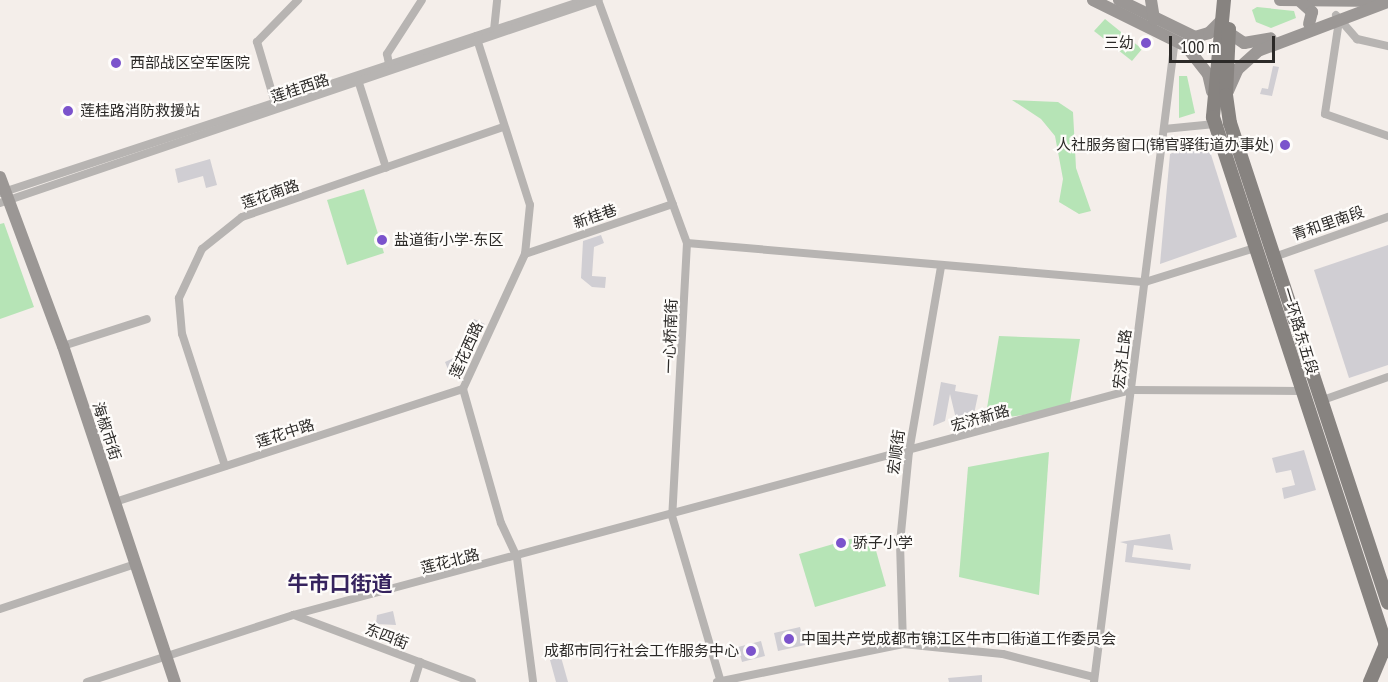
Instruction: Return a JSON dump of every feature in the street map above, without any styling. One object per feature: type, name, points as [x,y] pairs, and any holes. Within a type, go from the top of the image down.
[{"type":"main road","points":[[1093,0],[1175,39],[1202,64],[1219,94],[1238,69],[1258,51],[1338,18],[1372,0]]},
{"type":"main road","points":[[1119,0],[1154,20],[1195,37],[1209,33],[1226,21],[1231,0]]},
{"type":"main road","points":[[1150,0],[1154,20]]},
{"type":"main road","points":[[1224,0],[1226,21],[1241,42],[1256,42],[1309,24],[1355,15],[1388,1]]},
{"type":"main road","points":[[1280,0],[1301,3],[1388,1]]},
{"type":"main road","points":[[1355,15],[1372,0]]},
{"type":"main road","points":[[1301,3],[1312,12],[1309,24]]},
{"type":"main road","name":"一环路东五段","points":[[1226,21],[1215,124],[1258,247],[1301,391],[1387,647]]},
{"type":"main road","name":"一环路东五段","points":[[1219,94],[1277,256],[1320,401],[1388,603]]},
{"type":"main road","name":"海椒市街","points":[[0,177],[4,197],[63,346],[175,682]]},
{"type":"main road","points":[[1370,682],[1387,647]]},
{"type":"street","points":[[276,105],[257,42],[298,0]]},
{"type":"street","points":[[389,64],[387,54],[422,0]]},
{"type":"street","points":[[494,30],[497,0]]},
{"type":"street","name":"莲桂西路","points":[[358,78],[389,64],[477,39],[494,30],[585,0]]},
{"type":"street","name":"莲桂西路","points":[[4,197],[598,0]]},
{"type":"street","name":"一心桥南街","points":[[598,0],[687,243],[672,516],[719,682]]},
{"type":"street","points":[[1338,18],[1357,39],[1388,46]]},
{"type":"street","points":[[1338,18],[1325,114],[1388,136]]},
{"type":"street","name":"莲花西路","points":[[477,39],[530,205],[525,254],[463,389],[501,523],[517,558],[533,682]]},
{"type":"street","name":"宏济上路","points":[[1094,679],[1175,39]]},
{"type":"street","points":[[358,78],[386,168]]},
{"type":"street","points":[[1164,129],[1215,124]]},
{"type":"street","name":"莲花南路","points":[[225,466],[182,334],[179,297],[202,249],[242,217],[504,127]]},
{"type":"street","name":"新桂巷","points":[[525,254],[673,204]]},
{"type":"street","name":"青和里南段","points":[[1277,256],[1388,217]]},
{"type":"street","points":[[687,243],[1145,282],[1258,247]]},
{"type":"street","name":"宏顺街","points":[[903,644],[900,543],[909,452],[941,266]]},
{"type":"street","points":[[63,346],[147,319]]},
{"type":"street","points":[[1320,401],[1388,377]]},
{"type":"street","name":"莲花中路","points":[[115,502],[463,389]]},
{"type":"street","name":"宏济新路","points":[[672,516],[1131,390],[1301,391]]},
{"type":"street","name":"莲花北路","points":[[87,682],[294,615],[672,516]]},
{"type":"street","points":[[0,609],[135,564]]},
{"type":"street","name":"东四街","points":[[294,615],[472,682]]},
{"type":"street","points":[[719,682],[903,644],[1003,654],[1094,679]]},
{"type":"street","points":[[414,682],[420,663]]},
{"type":"green space","points":[[1257,7],[1294,11],[1296,18],[1271,28],[1256,22],[1252,10]]},
{"type":"green space","points":[[1105,19],[1142,49],[1132,61],[1094,31]]},
{"type":"green space","points":[[1179,76],[1187,76],[1195,113],[1179,118]]},
{"type":"green space","points":[[1012,100],[1058,102],[1073,112],[1076,168],[1091,211],[1079,214],[1059,202],[1063,179],[1055,136],[1041,119]]},
{"type":"green space","points":[[364,189],[384,253],[347,265],[327,200]]},
{"type":"green space","points":[[4,223],[34,307],[0,319],[0,224]]},
{"type":"green space","points":[[999,336],[1080,339],[1069,409],[985,420]]},
{"type":"green space","points":[[1049,452],[1039,595],[959,577],[968,467]]},
{"type":"green space","points":[[871,533],[886,586],[815,607],[799,554]]},
{"type":"building","points":[[1273,66],[1279,67],[1272,96],[1260,94],[1262,88],[1268,89]]},
{"type":"building","points":[[1198,142],[1207,142],[1237,237],[1160,264],[1170,154]]},
{"type":"building","points":[[210,159],[217,185],[206,188],[203,176],[178,183],[175,169]]},
{"type":"building","points":[[601,235],[604,243],[594,247],[592,276],[606,277],[605,288],[592,287],[581,278],[583,241]]},
{"type":"building","points":[[1388,245],[1388,365],[1349,378],[1314,270]]},
{"type":"building","points":[[474,319],[485,324],[467,364],[449,372],[445,362],[458,356]]},
{"type":"building","points":[[941,382],[956,385],[955,391],[978,395],[974,414],[956,419],[950,394],[945,421],[933,426]]},
{"type":"building","points":[[1304,450],[1316,490],[1284,499],[1282,488],[1295,485],[1291,470],[1276,473],[1272,458]]},
{"type":"building","points":[[1170,534],[1173,550],[1134,545],[1132,557],[1191,564],[1190,570],[1125,562],[1127,544],[1120,542]]},
{"type":"building","points":[[393,611],[396,625],[376,624],[377,615]]},
{"type":"building","name":"中国共产党成都市锦江区牛市口街道工作委员会","points":[[800,627],[805,645],[778,651],[774,633]]},
{"type":"building","name":"成都市同行社会工作服务中心","points":[[761,641],[765,656],[742,662],[738,647]]},
{"type":"building","points":[[561,657],[568,682],[556,682],[550,660]]},
{"type":"building","points":[[982,675],[982,682],[949,682],[948,678]]},
{"type":"place","name":"三幼","points":[[1146,43]]},
{"type":"place","name":"西部战区空军医院","points":[[116,63]]},
{"type":"place","name":"莲桂路消防救援站","points":[[68,111]]},
{"type":"place","name":"人社服务窗口(锦官驿街道办事处)","points":[[1285,145]]},
{"type":"place","name":"盐道街小学-东区","points":[[382,240]]},
{"type":"place","name":"骄子小学","points":[[841,543]]},
{"type":"place","name":"中国共产党成都市锦江区牛市口街道工作委员会","points":[[789,639]]},
{"type":"place","name":"成都市同行社会工作服务中心","points":[[751,651]]},
{"type":"district","name":"牛市口街道","points":[[340,584]]}]
